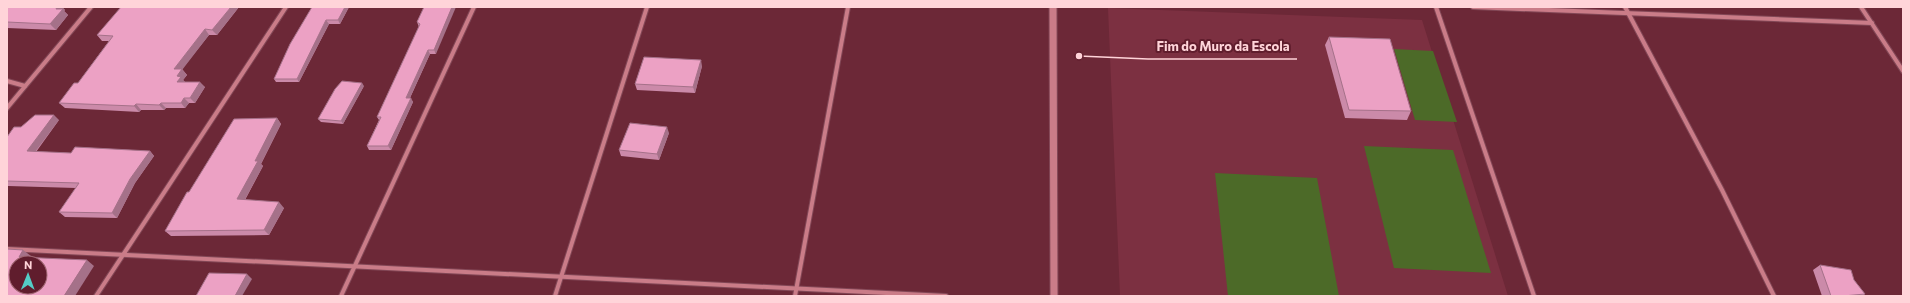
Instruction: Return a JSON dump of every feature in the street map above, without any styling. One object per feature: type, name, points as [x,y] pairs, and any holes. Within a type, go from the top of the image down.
[{"type":"street","points":[[7,108],[90,7]]},
{"type":"street","points":[[96,296],[121,255],[253,59],[286,7]]},
{"type":"street","points":[[342,296],[474,7]]},
{"type":"street","points":[[555,296],[647,7]]},
{"type":"street","points":[[795,296],[848,7]]},
{"type":"street","points":[[1053,7],[1054,296]]},
{"type":"street","points":[[1436,7],[1534,296]]},
{"type":"street","points":[[1473,7],[1872,23]]},
{"type":"street","points":[[1626,7],[1722,190],[1774,296]]},
{"type":"street","points":[[1861,7],[1903,71]]},
{"type":"street","points":[[7,81],[25,86]]},
{"type":"street","points":[[7,249],[946,296]]},
{"type":"shaded area","points":[[1108,8],[1422,20],[1508,296],[1120,296]]},
{"type":"green space","points":[[1394,49],[1433,51],[1457,122],[1415,120]]},
{"type":"green space","points":[[1364,146],[1453,150],[1491,273],[1394,268]]},
{"type":"green space","points":[[1215,173],[1317,178],[1339,296],[1228,296]]},
{"type":"building","points":[[7,7],[57,7],[56,9],[63,9],[50,24],[7,22]]},
{"type":"building","points":[[121,7],[231,7],[212,30],[205,29],[174,69],[182,69],[177,76],[181,77],[177,82],[200,82],[190,98],[184,98],[181,103],[161,103],[159,105],[136,104],[134,106],[59,103],[74,83],[78,83],[113,36],[97,35]]},
{"type":"building","points":[[312,7],[345,7],[338,20],[326,20],[297,79],[274,79],[290,44]]},
{"type":"building","points":[[424,7],[452,7],[434,50],[428,50],[406,98],[411,98],[388,146],[367,146],[381,117],[377,117],[420,24],[417,22]]},
{"type":"building","points":[[1329,37],[1390,39],[1411,111],[1349,110]]},
{"type":"building","points":[[644,57],[701,60],[693,87],[635,84]]},
{"type":"building","points":[[342,81],[362,83],[341,121],[318,119],[335,89]]},
{"type":"building","points":[[35,115],[54,115],[27,151],[71,153],[75,147],[150,151],[130,179],[112,213],[59,212],[79,183],[7,181],[7,137],[14,127],[21,127]]},
{"type":"building","points":[[277,118],[255,161],[258,161],[237,199],[279,202],[264,230],[165,231],[187,192],[189,192],[234,119]]},
{"type":"building","points":[[630,123],[667,127],[657,154],[619,150]]},
{"type":"building","points":[[7,249],[23,250],[20,255],[8,255],[8,295],[48,295],[48,258],[87,260],[64,296],[7,296]]},
{"type":"building","points":[[1820,265],[1851,270],[1854,280],[1865,294],[1831,296]]},
{"type":"building","points":[[209,273],[247,274],[235,296],[196,296]]},
{"type":"place","name":"Fim do Muro da Escola","points":[[1079,56]]}]
